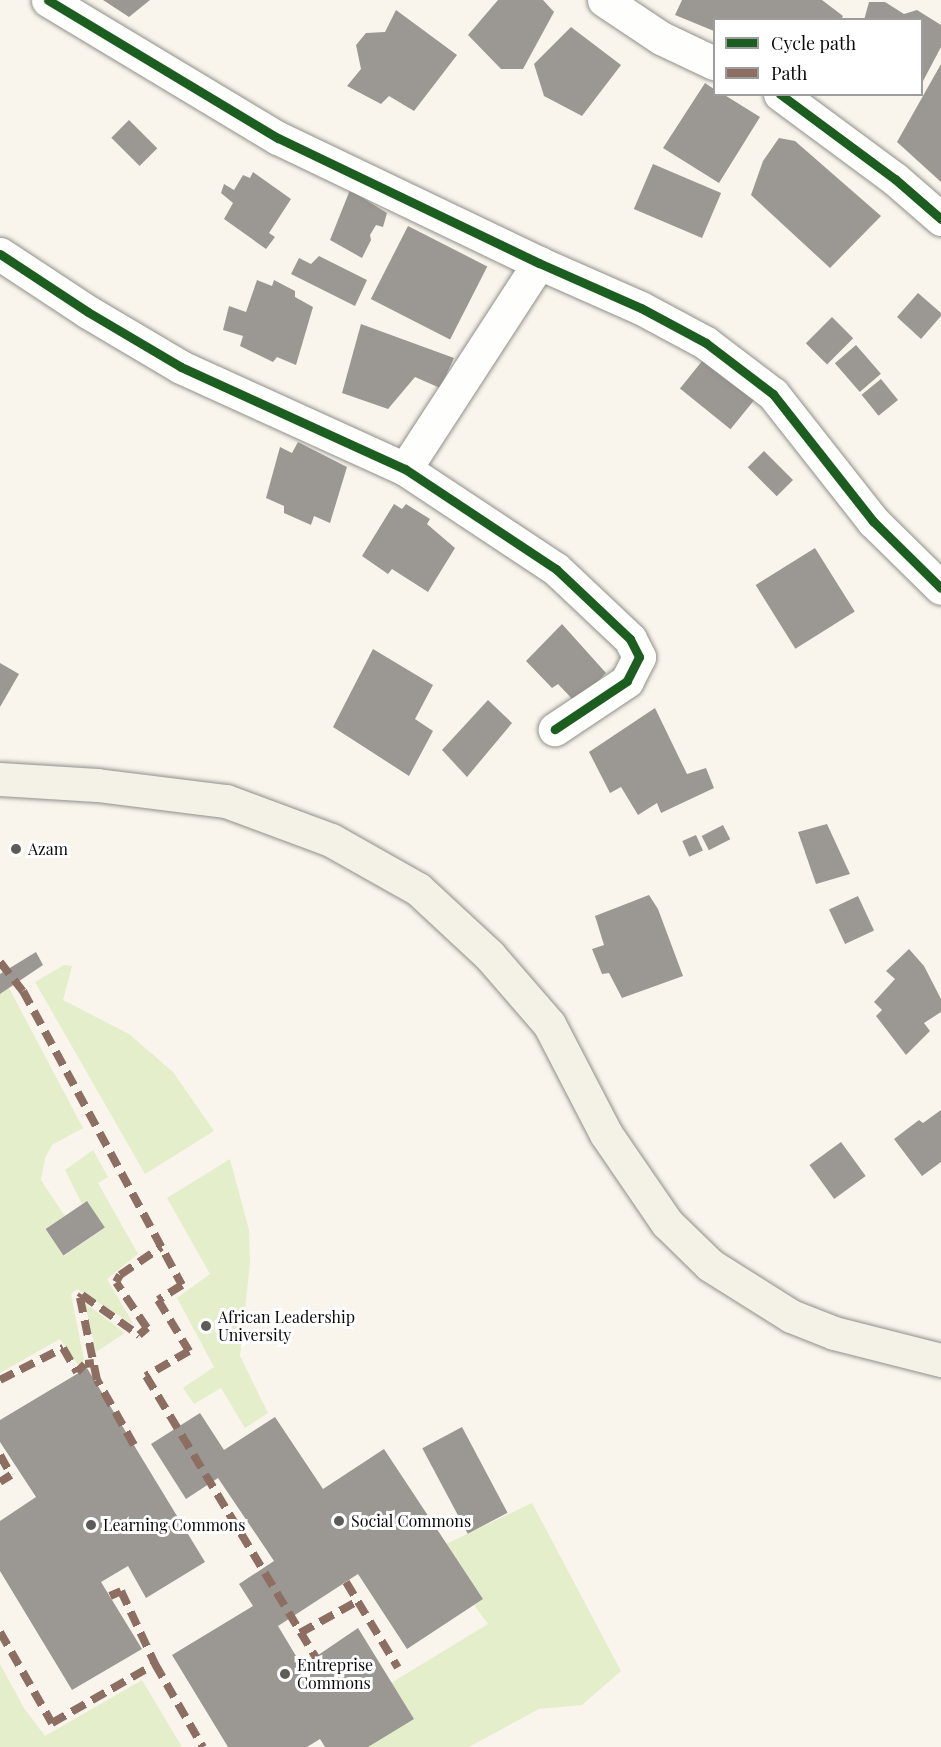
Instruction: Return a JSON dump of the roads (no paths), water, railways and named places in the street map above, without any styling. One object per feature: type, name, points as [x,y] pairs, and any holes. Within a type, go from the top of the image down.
[{"type":"main road","points":[[0,779],[97,785],[226,801],[331,840],[418,889],[490,956],[549,1024],[606,1134],[667,1223],[710,1265],[791,1316],[834,1333],[941,1360]]},
{"type":"street","points":[[48,0],[278,138],[539,263],[641,309],[706,343],[773,394],[873,521],[941,588]]},
{"type":"street","points":[[604,0],[661,38],[713,63]]},
{"type":"street","points":[[783,96],[895,179],[941,219]]},
{"type":"street","points":[[0,254],[88,312],[181,368],[405,469],[556,569],[630,639],[639,657],[627,681],[555,729]]},
{"type":"street","points":[[405,469],[539,263]]},
{"type":"place","name":"Azam","points":[[16,849]]},
{"type":"place","name":"African Leadership University","points":[[206,1326]]},
{"type":"place","name":"Social Commons","points":[[339,1521]]},
{"type":"place","name":"Learning Commons","points":[[91,1525]]},
{"type":"place","name":"Entreprise Commons","points":[[285,1674]]}]
